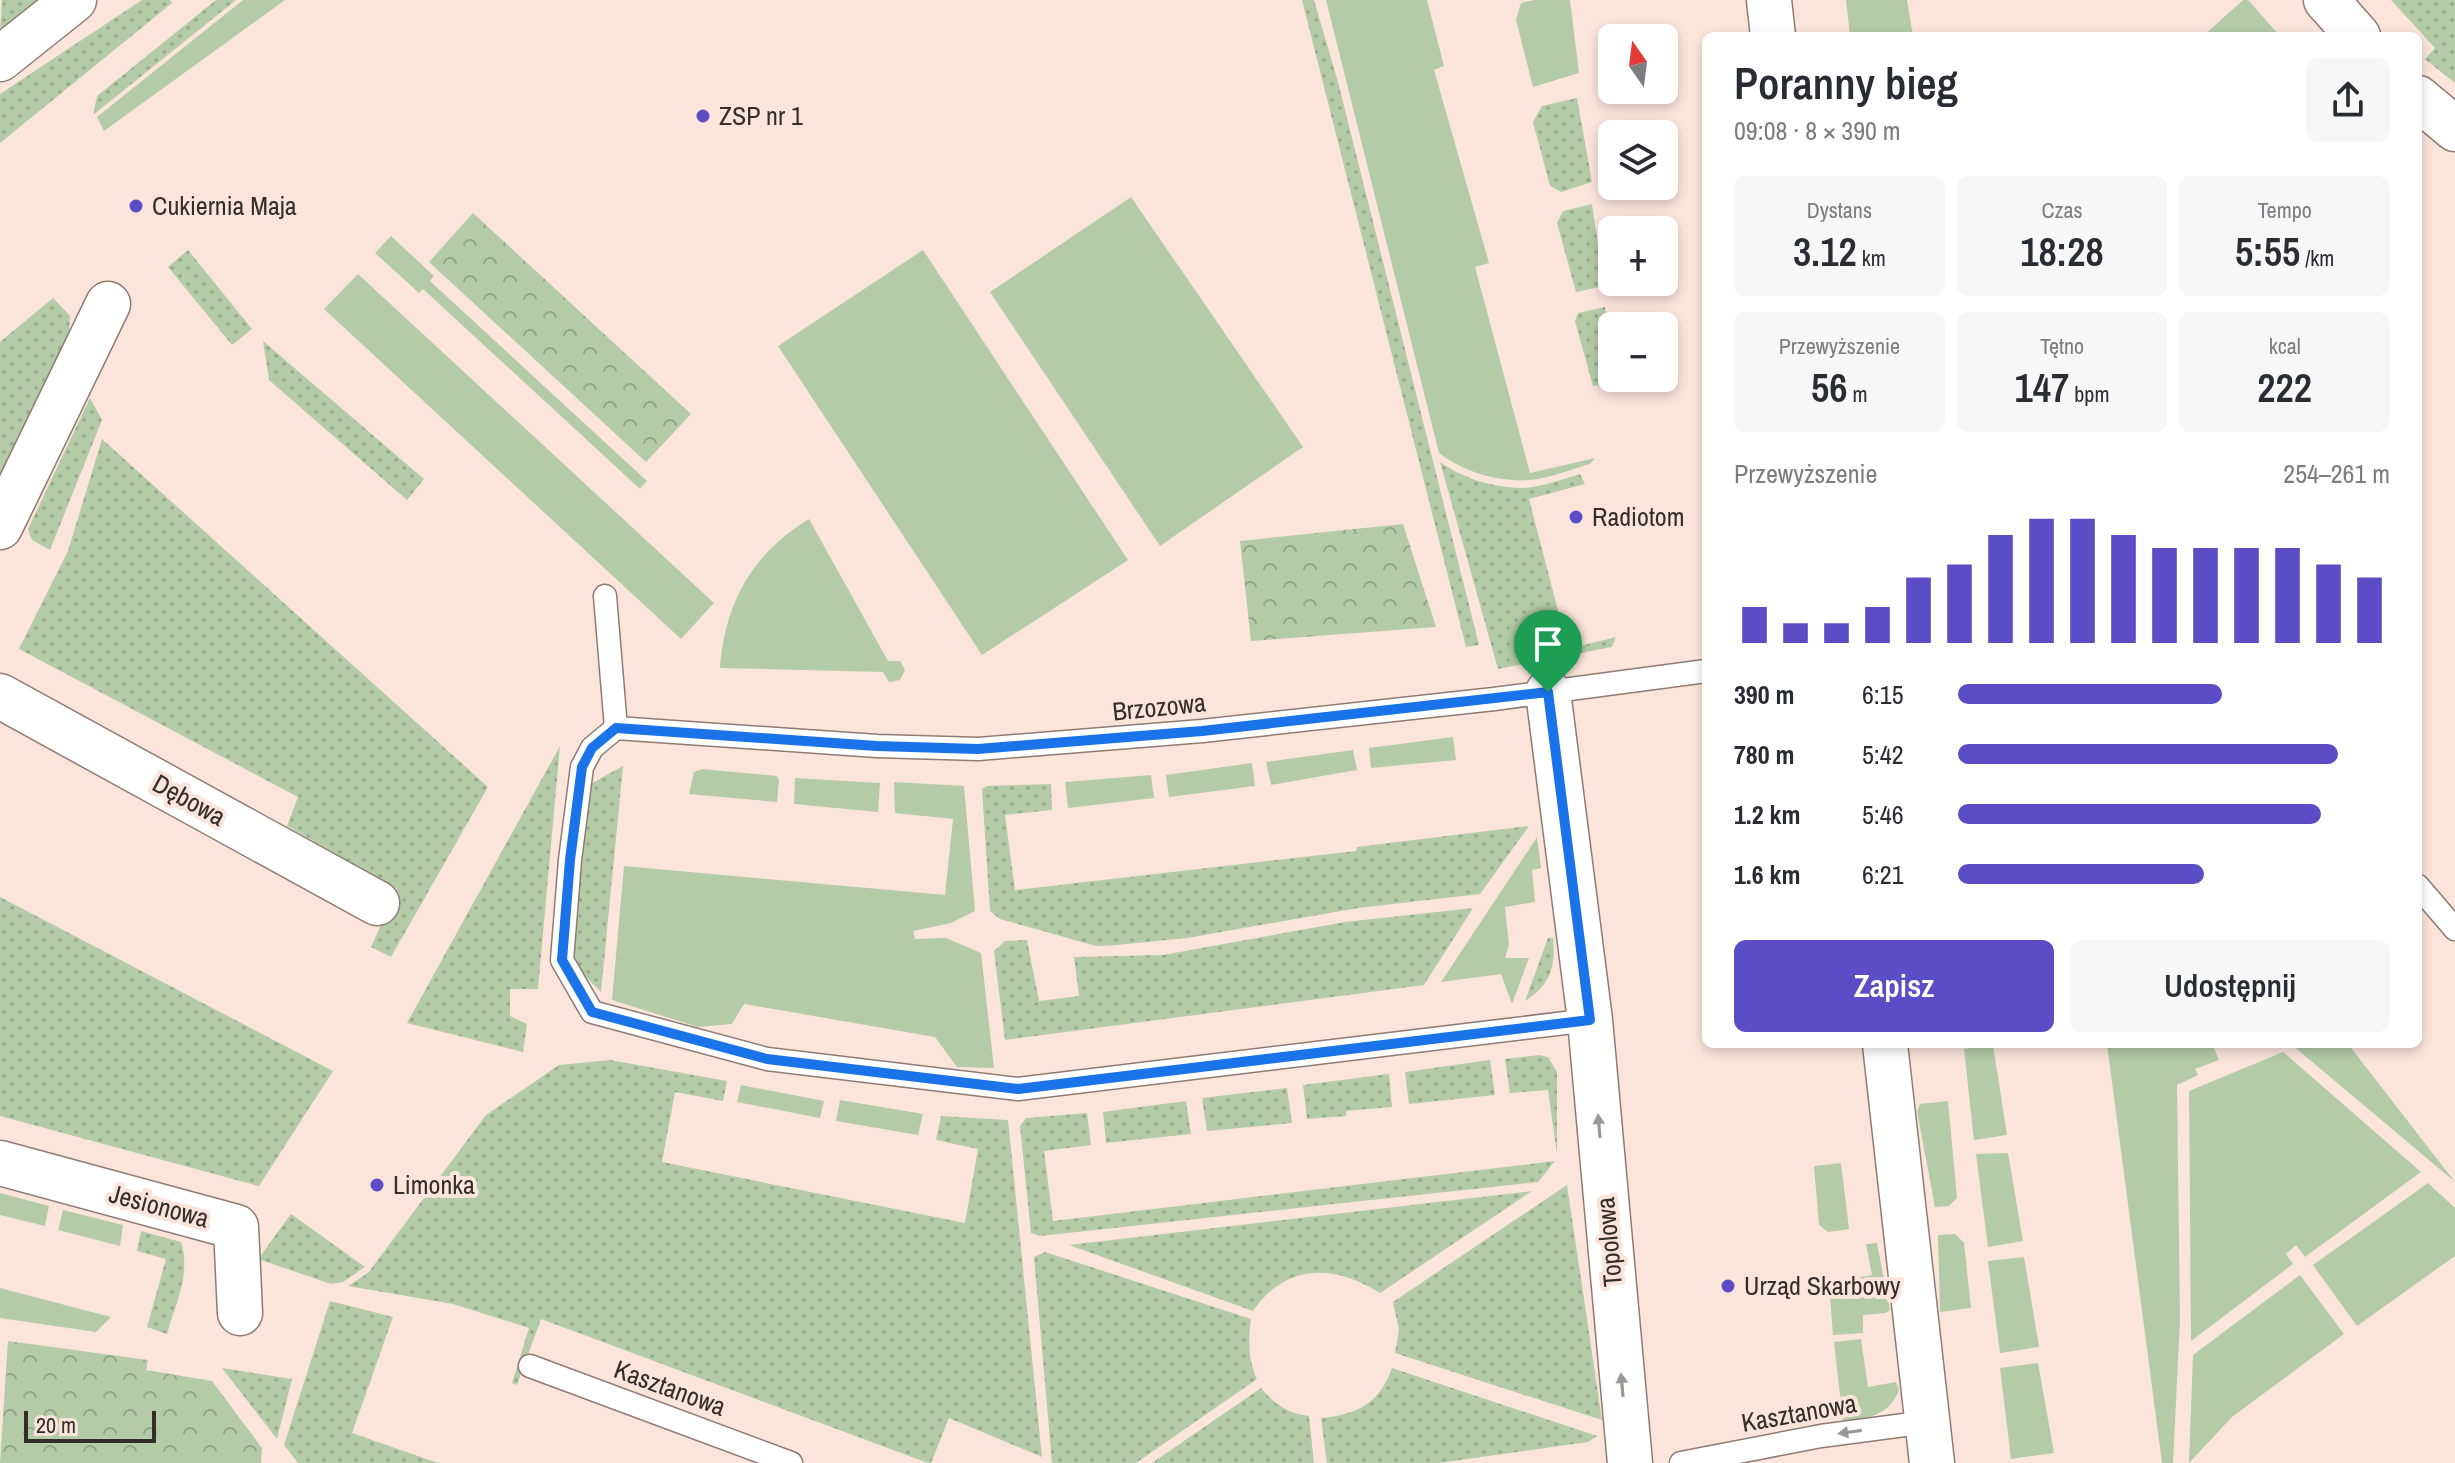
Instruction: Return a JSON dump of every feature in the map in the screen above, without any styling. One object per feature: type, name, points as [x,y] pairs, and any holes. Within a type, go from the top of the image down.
[{"type":"street","points":[[0,59],[74,0]]},
{"type":"street","points":[[1769,0],[1773,32]]},
{"type":"street","points":[[2326,0],[2354,32]]},
{"type":"street","points":[[2422,101],[2455,129]]},
{"type":"street","points":[[0,527],[108,304]]},
{"type":"street","name":"Topolowa","points":[[1548,692],[1590,1020],[1630,1463]]},
{"type":"street","name":"Dębowa","points":[[0,696],[377,903]]},
{"type":"street","points":[[1885,1048],[1930,1442]]},
{"type":"street","name":"Jesionowa","points":[[0,1163],[236,1227],[240,1313]]},
{"type":"lane","points":[[605,596],[616,728],[592,748],[582,767],[562,960],[592,1012],[767,1059],[1018,1089],[1590,1020]]},
{"type":"lane","name":"Brzozowa","points":[[616,728],[877,746],[978,749],[1202,731],[1702,672]]},
{"type":"lane","points":[[2422,891],[2455,929]]},
{"type":"lane","name":"Kasztanowa","points":[[530,1366],[791,1463]]},
{"type":"lane","name":"Kasztanowa","points":[[1681,1463],[1821,1436],[1930,1442]]},
{"type":"green space","points":[[2,0],[39,0],[0,31]]},
{"type":"green space","points":[[142,0],[170,0],[172,3],[0,143],[0,94]]},
{"type":"green space","points":[[216,0],[236,0],[93,115],[97,96]]},
{"type":"green space","points":[[243,0],[285,0],[104,131],[97,117]]},
{"type":"green space","points":[[1302,0],[1314,0],[1338,82],[1479,645],[1466,647]]},
{"type":"green space","points":[[1326,0],[1427,0],[1444,66],[1434,70],[1489,263],[1475,267],[1530,473],[1595,458],[1590,464],[1544,478],[1517,480],[1470,470],[1439,453]]},
{"type":"green space","points":[[1570,0],[1579,73],[1533,87],[1516,20],[1521,3]]},
{"type":"green space","points":[[1846,0],[1907,0],[1912,32],[1850,32]]},
{"type":"green space","points":[[2243,0],[2248,0],[2276,32],[2207,32]]},
{"type":"green space","points":[[2391,0],[2455,0],[2455,83],[2425,59],[2435,48]]},
{"type":"green space","points":[[1577,98],[1592,182],[1561,192],[1550,186],[1533,122],[1542,106]]},
{"type":"green space","points":[[1131,197],[1303,447],[1160,546],[990,292]]},
{"type":"green space","points":[[1592,204],[1598,245],[1598,287],[1576,292],[1557,223],[1563,211]]},
{"type":"green space","points":[[473,213],[691,414],[646,462],[429,262]]},
{"type":"green space","points":[[391,236],[434,276],[430,281],[647,481],[640,489],[423,289],[419,293],[375,253]]},
{"type":"green space","points":[[188,250],[252,329],[232,345],[168,267]]},
{"type":"green space","points":[[923,250],[1128,560],[982,655],[778,346]]},
{"type":"green space","points":[[358,274],[714,603],[681,639],[324,309]]},
{"type":"green space","points":[[53,298],[70,316],[68,347],[0,482],[0,342]]},
{"type":"green space","points":[[1605,307],[1606,312],[1598,312],[1598,386],[1593,386],[1575,321],[1578,313]]},
{"type":"green space","points":[[263,341],[424,479],[407,500],[269,380]]},
{"type":"green space","points":[[90,398],[102,420],[50,550],[32,540],[28,529]]},
{"type":"green space","points":[[102,439],[488,787],[391,957],[371,947],[397,889],[287,826],[298,797],[19,649],[68,551]]},
{"type":"green space","points":[[1440,462],[1469,478],[1513,488],[1538,486],[1580,474],[1585,484],[1529,499],[1568,649],[1616,637],[1612,647],[1498,669]]},
{"type":"green space","points":[[809,519],[888,661],[900,661],[905,670],[900,680],[889,682],[883,672],[720,668],[728,622],[745,582],[772,548]]},
{"type":"green space","points":[[1403,524],[1436,627],[1251,641],[1240,541]]},
{"type":"green space","points":[[1453,737],[1456,760],[1371,768],[1369,748]]},
{"type":"green space","points":[[560,746],[538,989],[510,989],[510,1016],[527,1024],[523,1052],[407,1023]]},
{"type":"green space","points":[[1353,750],[1357,770],[1271,785],[1266,762]]},
{"type":"green space","points":[[1252,763],[1255,786],[1169,797],[1166,775]]},
{"type":"green space","points":[[623,766],[601,992],[584,975],[571,950],[587,786]]},
{"type":"green space","points":[[702,769],[777,776],[777,802],[689,794],[694,772]]},
{"type":"green space","points":[[1151,775],[1154,798],[1068,808],[1065,782]]},
{"type":"green space","points":[[795,778],[880,783],[878,812],[794,804]]},
{"type":"green space","points":[[894,782],[964,786],[975,911],[951,923],[913,931],[915,939],[946,938],[981,953],[994,1068],[957,1067],[935,1037],[744,1004],[732,1024],[698,1027],[612,1000],[624,866],[945,895],[953,819],[895,813]]},
{"type":"green space","points":[[1051,784],[1052,810],[1005,815],[1015,890],[1356,851],[1357,847],[1529,826],[1480,894],[1358,908],[1187,938],[1096,946],[1000,919],[990,911],[982,789],[987,786]]},
{"type":"green space","points":[[1537,837],[1541,868],[1532,870],[1535,902],[1505,907],[1509,945],[1505,958],[1529,958],[1512,1004],[1501,974],[1441,982]]},
{"type":"green space","points":[[0,897],[333,1071],[259,1186],[0,1116]]},
{"type":"green space","points":[[1473,908],[1424,985],[1005,1040],[994,951],[1005,941],[1027,940],[1039,1001],[1079,996],[1074,957],[1163,955],[1345,922]]},
{"type":"green space","points":[[1548,938],[1553,938],[1554,948],[1550,974],[1534,995],[1525,1001]]},
{"type":"green space","points":[[1993,1048],[2007,1135],[1974,1140],[1964,1049]]},
{"type":"green space","points":[[2108,1048],[2214,1048],[2219,1060],[2195,1069],[2198,1075],[2177,1085],[2180,1320],[2173,1463],[2162,1463]]},
{"type":"green space","points":[[2296,1048],[2351,1048],[2455,1182]]},
{"type":"green space","points":[[2283,1052],[2421,1172],[2305,1257],[2296,1245],[2286,1254],[2293,1264],[2191,1341],[2189,1091]]},
{"type":"green space","points":[[1539,1055],[1548,1057],[1557,1072],[1557,1154],[1548,1090],[1510,1093],[1505,1059]]},
{"type":"green space","points":[[610,1060],[727,1081],[723,1101],[675,1092],[662,1162],[965,1223],[978,1149],[936,1140],[941,1116],[1008,1120],[1042,1457],[949,1418],[931,1463],[928,1463],[541,1319],[517,1385],[512,1383],[529,1328],[453,1304],[348,1286],[368,1273],[486,1115],[559,1065]]},
{"type":"green space","points":[[1490,1060],[1495,1095],[1409,1104],[1405,1072]]},
{"type":"green space","points":[[1389,1074],[1392,1107],[1346,1111],[1346,1116],[1307,1119],[1303,1085]]},
{"type":"green space","points":[[741,1085],[824,1101],[820,1118],[737,1102]]},
{"type":"green space","points":[[1287,1088],[1292,1123],[1207,1131],[1202,1098]]},
{"type":"green space","points":[[840,1100],[923,1114],[918,1135],[836,1121]]},
{"type":"green space","points":[[1186,1101],[1191,1134],[1106,1143],[1103,1112]]},
{"type":"green space","points":[[1948,1101],[1957,1198],[1949,1206],[1935,1207],[1917,1111],[1920,1104]]},
{"type":"green space","points":[[1087,1113],[1091,1145],[1044,1151],[1053,1221],[1555,1161],[1538,1182],[1040,1236],[1031,1233],[1020,1126],[1026,1118]]},
{"type":"green space","points":[[2008,1153],[2023,1241],[1988,1247],[1976,1154]]},
{"type":"green space","points":[[1841,1163],[1849,1229],[1828,1232],[1819,1225],[1814,1166]]},
{"type":"green space","points":[[2428,1183],[2455,1208],[2455,1256],[2357,1326],[2313,1265]]},
{"type":"green space","points":[[1567,1185],[1602,1420],[1395,1353],[1399,1330],[1393,1302]]},
{"type":"green space","points":[[1532,1191],[1380,1293],[1345,1277],[1312,1273],[1280,1284],[1253,1311],[1069,1245]]},
{"type":"green space","points":[[0,1193],[49,1206],[45,1226],[0,1215]]},
{"type":"green space","points":[[63,1210],[123,1225],[120,1246],[58,1230]]},
{"type":"green space","points":[[291,1214],[365,1267],[343,1282],[331,1284],[258,1259]]},
{"type":"green space","points":[[141,1231],[181,1242],[183,1277],[167,1334],[147,1327],[166,1259],[137,1251]]},
{"type":"green space","points":[[1955,1234],[1964,1243],[1971,1308],[1940,1312],[1938,1235]]},
{"type":"green space","points":[[1877,1243],[1890,1310],[1863,1315],[1863,1333],[1833,1335],[1829,1283],[1872,1275],[1866,1244]]},
{"type":"green space","points":[[1045,1252],[1251,1319],[1250,1349],[1257,1379],[1136,1463],[1052,1463],[1034,1257]]},
{"type":"green space","points":[[2024,1257],[2039,1347],[2000,1353],[1988,1261]]},
{"type":"green space","points":[[2300,1275],[2344,1334],[2232,1417],[2189,1463],[2193,1355]]},
{"type":"green space","points":[[0,1288],[111,1317],[96,1332],[0,1318]]},
{"type":"green space","points":[[330,1301],[393,1317],[352,1433],[438,1463],[298,1463],[284,1445]]},
{"type":"green space","points":[[1861,1339],[1868,1387],[1896,1382],[1899,1390],[1890,1405],[1877,1414],[1843,1422],[1834,1342]]},
{"type":"green space","points":[[8,1341],[148,1360],[146,1370],[212,1381],[262,1448],[261,1463],[0,1463]]},
{"type":"green space","points":[[2038,1363],[2054,1453],[2011,1459],[2000,1368]]},
{"type":"green space","points":[[222,1368],[292,1379],[277,1439]]},
{"type":"green space","points":[[1392,1368],[1597,1436],[1588,1442],[1439,1463],[1327,1463],[1321,1418],[1346,1414],[1366,1405],[1381,1390]]},
{"type":"green space","points":[[1261,1388],[1282,1407],[1309,1416],[1314,1463],[1152,1463]]},
{"type":"place","name":"ZSP nr 1","points":[[703,116]]},
{"type":"place","name":"Cukiernia Maja","points":[[136,206]]},
{"type":"place","name":"Radiotom","points":[[1576,517]]},
{"type":"place","name":"Limonka","points":[[377,1185]]},
{"type":"place","name":"Urząd Skarbowy","points":[[1728,1286]]},
{"type":"route","points":[[1548,692],[1590,1020],[1018,1089],[767,1059],[592,1012],[562,960],[582,767],[592,748],[616,728],[877,746],[978,749],[1202,731],[1548,692]]}]
